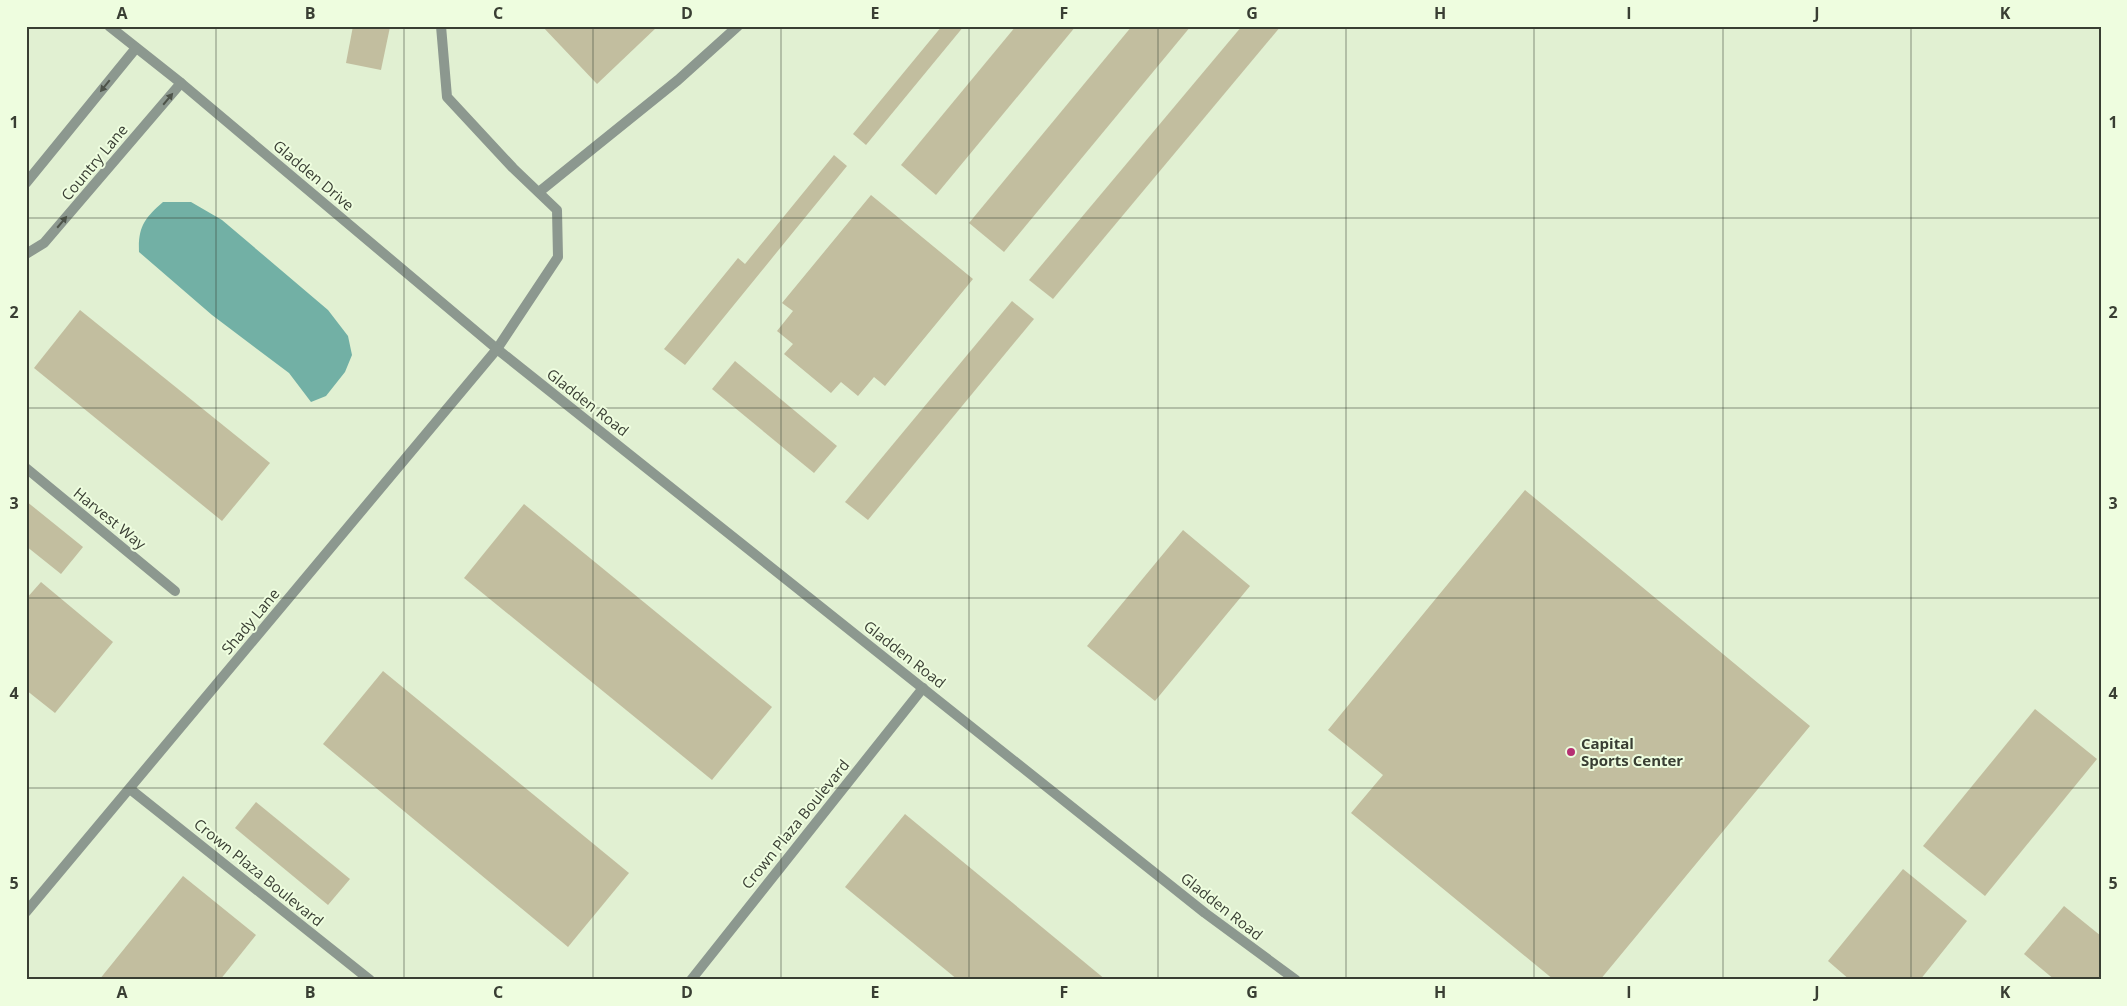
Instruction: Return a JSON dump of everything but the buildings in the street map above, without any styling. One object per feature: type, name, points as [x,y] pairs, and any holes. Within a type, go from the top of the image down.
[{"type":"street","name":"Gladden Drive","points":[[109,26],[181,83],[497,349]]},
{"type":"street","name":"Shady Lane","points":[[26,912],[497,349],[558,257],[557,210],[447,97],[441,26]]},
{"type":"street","points":[[539,192],[678,80],[738,26]]},
{"type":"street","points":[[26,183],[136,48]]},
{"type":"street","name":"Country Lane","points":[[26,254],[44,244],[181,83]]},
{"type":"street","name":"Gladden Road","points":[[497,349],[1206,913],[1296,980]]},
{"type":"street","name":"Harvest Way","points":[[26,468],[175,591]]},
{"type":"street","name":"Crown Plaza Boulevard","points":[[691,980],[923,688]]},
{"type":"street","name":"Crown Plaza Boulevard","points":[[130,788],[370,980]]},
{"type":"water","points":[[163,202],[191,202],[222,220],[328,310],[348,336],[352,355],[345,372],[326,396],[311,402],[289,373],[212,315],[139,252],[141,229],[147,218]]},
{"type":"place","name":"Capital Sports Center","points":[[1571,752]]}]
